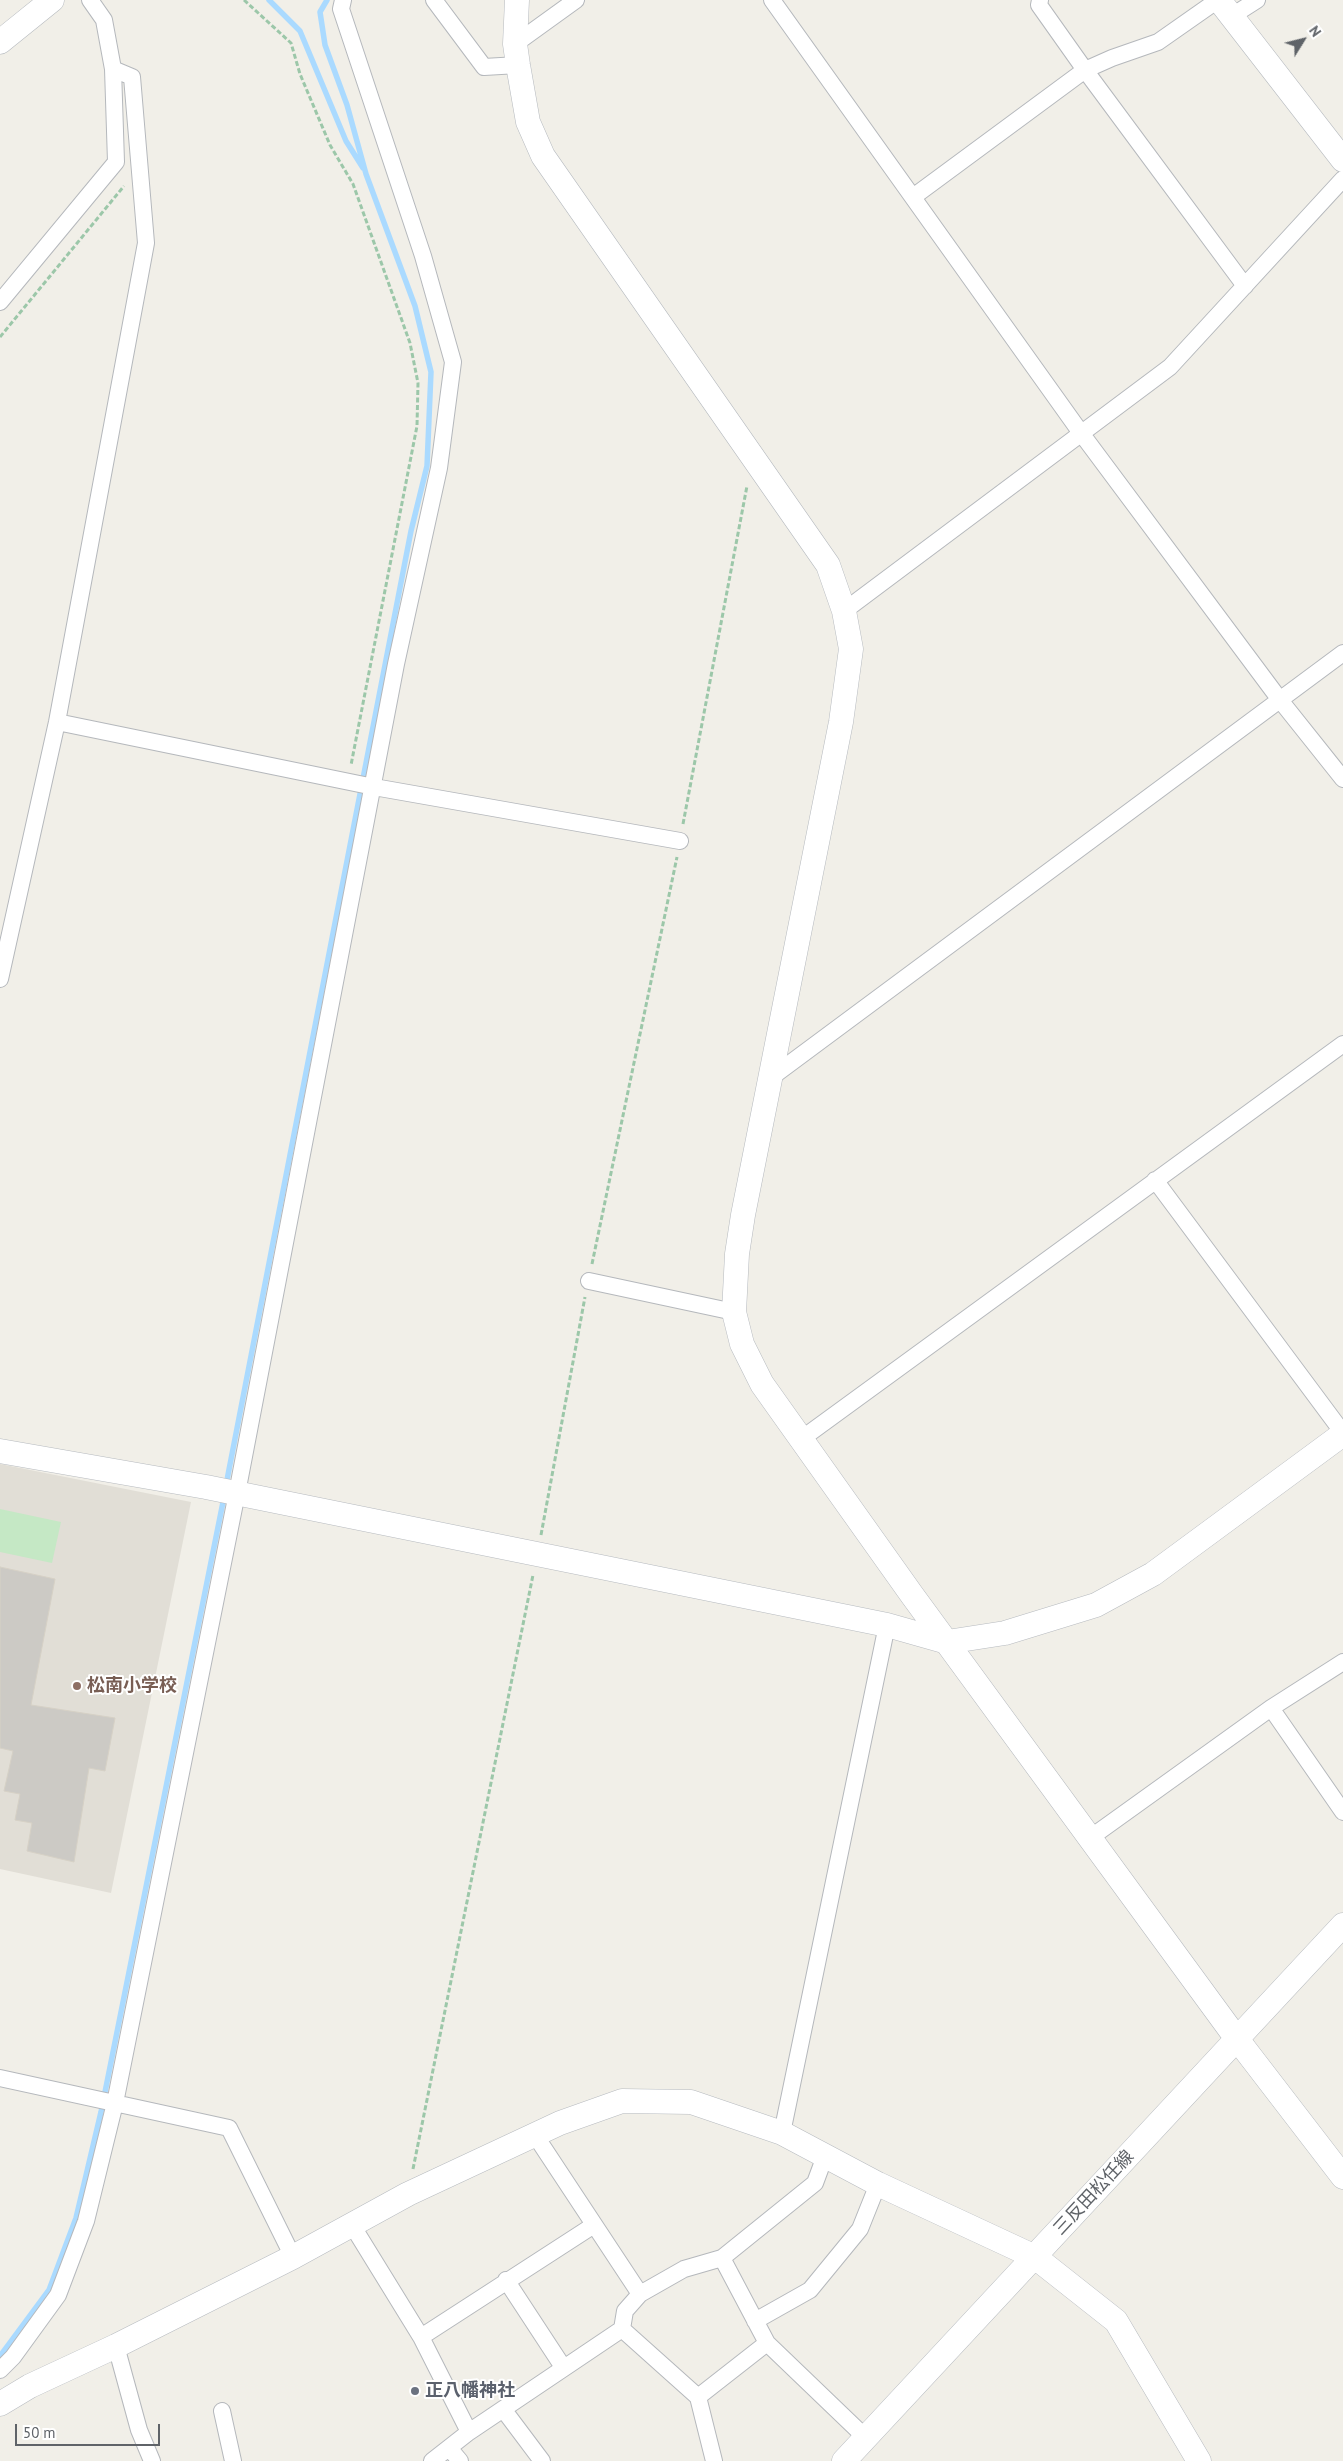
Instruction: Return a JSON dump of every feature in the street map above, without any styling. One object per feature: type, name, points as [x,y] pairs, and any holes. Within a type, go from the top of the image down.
[{"type":"street","points":[[0,42],[52,0]]},
{"type":"street","points":[[0,302],[116,162],[113,69],[104,20],[90,0]]},
{"type":"street","points":[[0,2370],[13,2357],[58,2295],[86,2221],[237,1493],[371,786],[439,468],[453,362],[423,256],[341,9],[343,0]]},
{"type":"street","points":[[434,0],[484,67],[517,54],[576,0]]},
{"type":"street","points":[[517,0],[517,54],[528,122],[543,156],[752,459],[828,565],[844,611],[852,649],[842,722],[769,1079],[737,1254],[734,1312],[742,1344],[762,1384],[800,1440],[1237,2039],[1343,2177]]},
{"type":"street","points":[[772,0],[1081,433],[1280,700],[1343,779]]},
{"type":"street","points":[[1040,0],[1039,5],[1085,70],[1245,286]]},
{"type":"street","points":[[913,197],[1085,70],[1112,58],[1158,42],[1223,5],[1257,0]]},
{"type":"street","points":[[1223,5],[1343,160]]},
{"type":"street","points":[[0,980],[57,722],[146,243],[132,77],[113,69]]},
{"type":"street","points":[[844,611],[1170,367],[1343,179]]},
{"type":"street","points":[[769,1079],[1343,653]]},
{"type":"street","points":[[57,722],[348,782],[680,841]]},
{"type":"street","points":[[800,1440],[1343,1044]]},
{"type":"street","points":[[0,1451],[237,1493],[887,1625],[947,1642],[1005,1633],[1096,1605],[1153,1574],[1343,1434],[1154,1180]]},
{"type":"street","points":[[589,1281],[734,1312]]},
{"type":"street","points":[[782,2133],[887,1625]]},
{"type":"street","points":[[1090,1838],[1271,1708],[1343,1662]]},
{"type":"street","points":[[1271,1708],[1343,1812]]},
{"type":"street","name":"三反田松任線","points":[[844,2461],[1343,1925]]},
{"type":"street","points":[[0,2078],[229,2128],[293,2257]]},
{"type":"street","points":[[0,2404],[30,2386],[116,2346],[293,2257],[408,2194],[560,2123],[622,2101],[691,2102],[782,2133],[878,2184],[1035,2257],[1116,2321],[1199,2461]]},
{"type":"street","points":[[535,2135],[640,2294]]},
{"type":"street","points":[[432,2461],[503,2408],[622,2329],[625,2311],[640,2294],[684,2269],[722,2258],[815,2183],[825,2156]]},
{"type":"street","points":[[755,2321],[810,2290],[860,2229],[878,2184]]},
{"type":"street","points":[[352,2225],[421,2337],[469,2432]]},
{"type":"street","points":[[421,2337],[506,2280],[594,2225]]},
{"type":"street","points":[[722,2258],[767,2343],[866,2438]]},
{"type":"street","points":[[506,2280],[563,2367]]},
{"type":"street","points":[[622,2329],[698,2397],[714,2461]]},
{"type":"street","points":[[698,2397],[767,2343]]},
{"type":"street","points":[[116,2346],[139,2430],[152,2461]]},
{"type":"street","points":[[503,2408],[542,2461]]},
{"type":"street","points":[[222,2411],[232,2461]]},
{"type":"street","points":[[449,2448],[460,2461]]},
{"type":"path","points":[[244,0],[291,43],[300,74],[330,145],[353,184],[410,343],[418,383],[417,426],[348,782]]},
{"type":"path","points":[[0,337],[140,166]]},
{"type":"path","points":[[408,2194],[537,1554],[589,1281],[680,841],[752,459]]},
{"type":"shaded area","name":"松南小学校","points":[[0,1464],[191,1502],[111,1893],[0,1869]]},
{"type":"green space","points":[[0,1509],[61,1522],[52,1563],[0,1552]]},
{"type":"building","points":[[0,1567],[55,1579],[31,1705],[115,1718],[105,1771],[89,1768],[74,1862],[27,1851],[32,1823],[15,1820],[20,1794],[4,1791],[13,1751],[0,1748]]},
{"type":"waterway","points":[[269,0],[300,31],[346,141],[363,168]]},
{"type":"waterway","points":[[226,1485],[411,531],[427,466],[431,372],[415,306],[366,174],[347,105],[325,45],[320,12],[327,0]]},
{"type":"waterway","points":[[0,2356],[49,2290],[76,2218],[101,2112],[224,1497]]},
{"type":"place","name":"松南小学校","points":[[77,1686]]},
{"type":"place","name":"正八幡神社","points":[[415,2391]]}]
